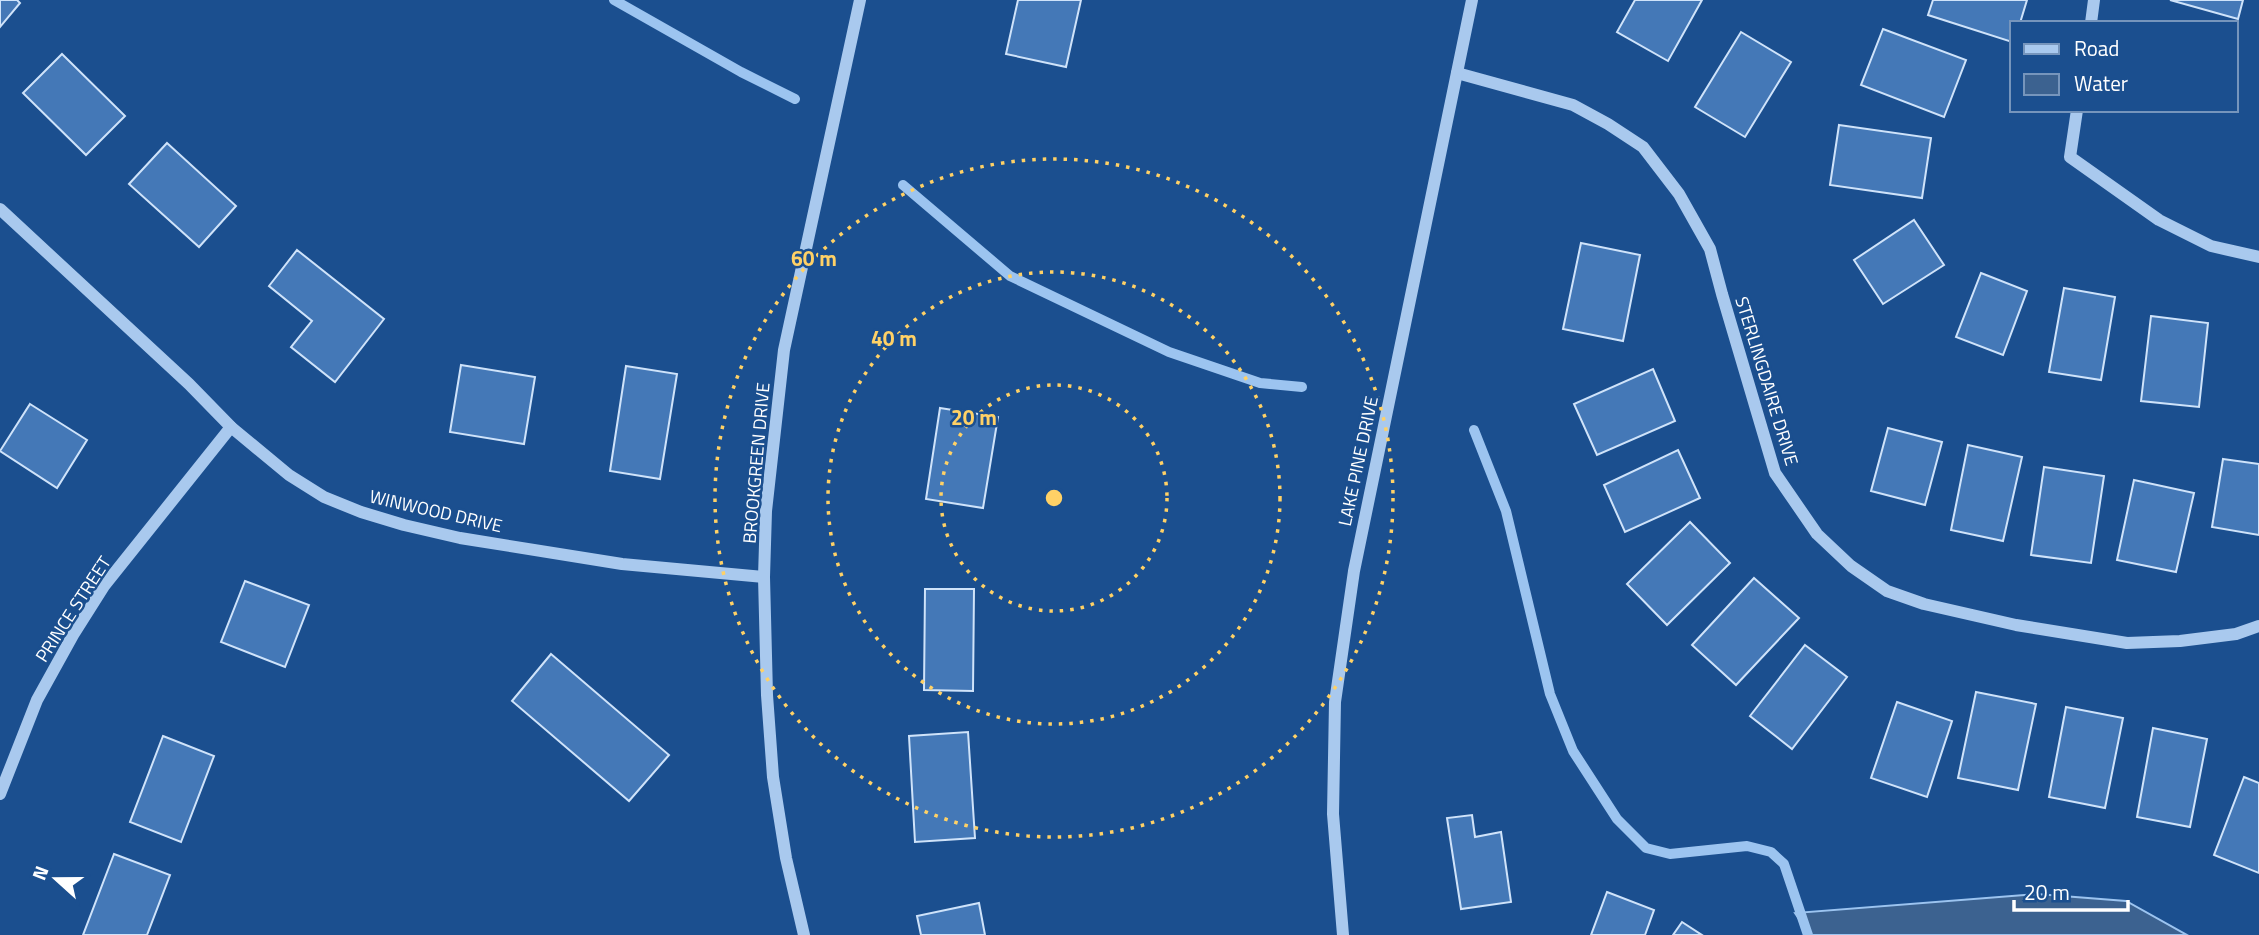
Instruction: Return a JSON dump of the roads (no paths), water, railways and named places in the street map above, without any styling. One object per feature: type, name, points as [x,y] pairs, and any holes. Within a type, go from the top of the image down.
[{"type":"street","name":"BROOKGREEN DRIVE","points":[[804,935],[786,858],[773,777],[767,695],[764,577],[766,511],[784,350],[860,0]]},
{"type":"street","name":"LAKE PINE DRIVE","points":[[1342,935],[1333,814],[1335,702],[1354,570],[1472,0]]},
{"type":"street","points":[[2091,21],[2094,0]]},
{"type":"street","name":"STERLINGDAIRE DRIVE","points":[[1457,74],[1573,105],[1643,147],[1679,194],[1710,249],[1775,473],[1817,534],[1851,566],[1887,591],[1924,604],[2016,625],[2127,643],[2191,640],[2236,634],[2259,626]]},
{"type":"street","points":[[2077,112],[2070,157],[2159,220],[2211,246],[2259,257]]},
{"type":"street","name":"WINWOOD DRIVE","points":[[0,209],[189,384],[231,427],[289,475],[324,497],[404,525],[460,538],[622,564],[764,577]]},
{"type":"street","name":"PRINCE STREET","points":[[0,794],[37,700],[97,596],[231,427]]},
{"type":"water","points":[[2037,894],[2126,901],[2187,935],[1810,935],[1795,913]]},
{"type":"waterway","points":[[614,0],[741,72],[795,99]]},
{"type":"waterway","points":[[903,185],[1010,276],[1169,352],[1260,383],[1302,387]]},
{"type":"waterway","points":[[1474,430],[1506,511],[1550,694],[1573,751],[1617,819],[1646,848],[1670,854],[1747,846],[1771,852],[1784,864],[1808,935]]}]
